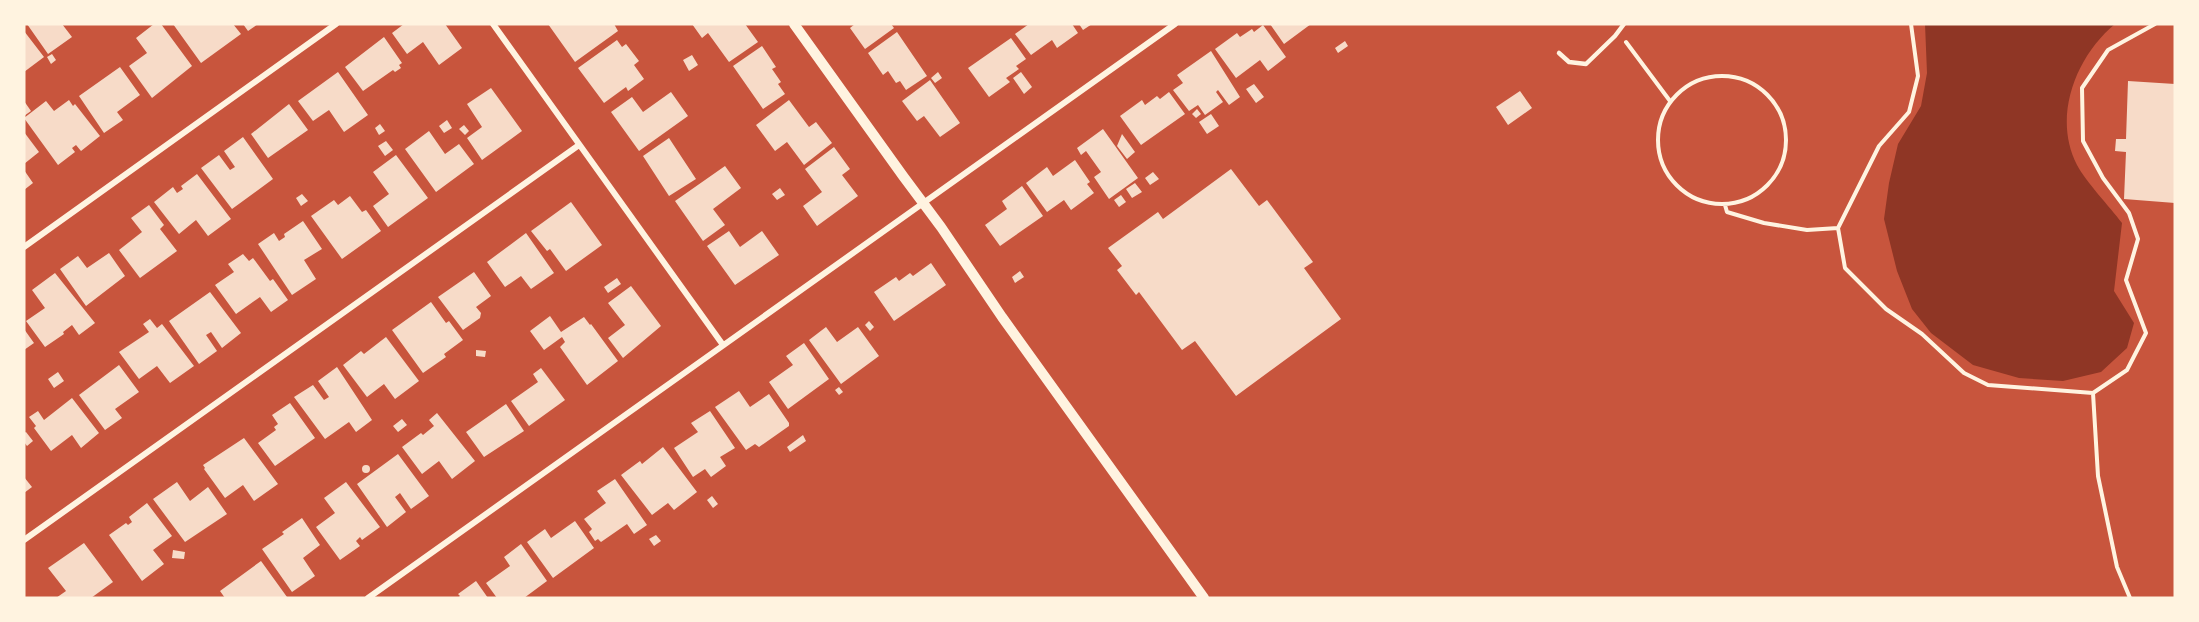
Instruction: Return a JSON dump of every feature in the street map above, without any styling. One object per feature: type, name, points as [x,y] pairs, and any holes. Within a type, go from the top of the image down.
[{"type":"street","points":[[24,247],[336,24]]},
{"type":"street","points":[[493,24],[723,345]]},
{"type":"street","points":[[794,24],[1204,598]]},
{"type":"street","points":[[368,598],[1175,24]]},
{"type":"street","points":[[24,540],[579,145]]},
{"type":"lane","points":[[1559,53],[1569,62],[1586,64],[1624,24]]},
{"type":"path","points":[[1911,24],[1918,76],[1909,112],[1879,146],[1838,228],[1845,268],[1886,309],[1922,334],[1964,373],[1988,385],[2093,393],[2127,370],[2146,333],[2126,280],[2138,239],[2129,213],[2103,178],[2083,141],[2082,88],[2108,50],[2151,24],[2155,24]]},
{"type":"path","points":[[1626,44],[1670,101]]},
{"type":"path","points":[[1727,75],[1748,80],[1767,92],[1780,110],[1787,130],[1786,152],[1779,172],[1765,189],[1747,200],[1725,205],[1704,202],[1686,194],[1670,179],[1660,160],[1657,140],[1660,119],[1670,101],[1686,86],[1706,77],[1727,75]]},
{"type":"path","points":[[1725,205],[1727,212],[1764,223],[1807,230],[1838,228]]},
{"type":"path","points":[[2093,393],[2098,476],[2117,567],[2130,598]]},
{"type":"shaded area","points":[[1925,24],[2115,24],[2101,37],[2079,70],[2072,88],[2067,127],[2070,146],[2081,172],[2122,223],[2114,291],[2134,323],[2127,348],[2101,372],[2063,381],[2019,378],[1973,365],[1931,333],[1912,309],[1897,271],[1884,219],[1898,144],[1921,106],[1927,73]]},
{"type":"building","points":[[27,24],[62,24],[72,37],[48,54]]},
{"type":"building","points":[[154,24],[161,24],[192,66],[152,98],[129,66],[147,53],[136,38]]},
{"type":"building","points":[[173,24],[233,24],[241,34],[201,63]]},
{"type":"building","points":[[243,24],[258,24],[248,31]]},
{"type":"building","points":[[404,24],[445,24],[462,48],[439,65],[423,42],[407,54],[392,33]]},
{"type":"building","points":[[548,24],[614,24],[618,31],[575,62]]},
{"type":"building","points":[[692,24],[745,24],[758,42],[729,62],[708,33],[702,38]]},
{"type":"building","points":[[855,24],[891,24],[894,28],[865,49],[850,28]]},
{"type":"building","points":[[1029,24],[1072,24],[1078,33],[1057,48],[1052,40],[1031,55],[1015,34]]},
{"type":"building","points":[[1079,24],[1092,24],[1083,30]]},
{"type":"building","points":[[1270,24],[1311,24],[1284,44]]},
{"type":"building","points":[[1263,25],[1286,57],[1268,71],[1260,60],[1236,78],[1215,49],[1237,33],[1240,37],[1252,29],[1254,32]]},
{"type":"building","points":[[24,31],[44,57],[24,72]]},
{"type":"building","points":[[897,32],[927,76],[906,90],[900,81],[896,83],[888,71],[883,75],[868,53]]},
{"type":"building","points":[[384,37],[402,63],[399,65],[401,68],[395,72],[393,70],[363,91],[345,67]]},
{"type":"building","points":[[1011,38],[1026,59],[1016,66],[1019,69],[1006,78],[1010,82],[989,97],[968,68]]},
{"type":"building","points":[[617,40],[622,47],[626,44],[639,61],[634,65],[644,79],[628,91],[626,87],[604,103],[578,68]]},
{"type":"building","points":[[1345,41],[1348,46],[1338,53],[1335,48]]},
{"type":"building","points":[[762,46],[776,67],[772,69],[781,82],[778,84],[785,94],[763,109],[733,66]]},
{"type":"building","points":[[1211,51],[1240,97],[1229,105],[1218,90],[1216,92],[1223,102],[1205,115],[1198,105],[1189,111],[1173,90],[1183,83],[1177,75]]},
{"type":"building","points":[[52,54],[56,60],[51,64],[47,57]]},
{"type":"building","points":[[692,55],[698,65],[689,71],[683,60]]},
{"type":"building","points":[[120,67],[140,95],[117,112],[123,120],[104,133],[79,96]]},
{"type":"building","points":[[338,72],[368,115],[344,132],[329,110],[313,121],[298,101]]},
{"type":"building","points":[[938,72],[942,78],[935,83],[931,78]]},
{"type":"building","points":[[1021,72],[1032,87],[1024,94],[1013,78]]},
{"type":"building","points":[[930,80],[960,123],[940,137],[924,116],[917,121],[902,101]]},
{"type":"building","points":[[2128,81],[2175,84],[2175,203],[2124,199],[2126,152],[2115,151],[2116,139],[2126,139]]},
{"type":"building","points":[[1254,84],[1264,97],[1256,103],[1246,89]]},
{"type":"building","points":[[491,88],[522,131],[482,160],[467,138],[482,127],[467,104]]},
{"type":"building","points":[[1520,91],[1532,108],[1508,125],[1496,107]]},
{"type":"building","points":[[671,92],[688,116],[639,151],[611,112],[632,97],[643,112]]},
{"type":"building","points":[[1169,92],[1185,114],[1141,145],[1120,116],[1142,100],[1145,105],[1157,96],[1160,99]]},
{"type":"building","points":[[69,100],[73,106],[75,104],[100,136],[81,151],[76,145],[72,148],[75,152],[58,165],[24,118],[46,101],[54,111]]},
{"type":"building","points":[[789,100],[809,127],[816,122],[832,143],[804,165],[787,142],[775,151],[756,125]]},
{"type":"building","points":[[24,101],[31,111],[24,116]]},
{"type":"building","points":[[289,104],[308,130],[268,158],[251,134]]},
{"type":"building","points":[[1197,109],[1201,114],[1196,118],[1192,114]]},
{"type":"building","points":[[1211,114],[1219,126],[1207,134],[1199,122]]},
{"type":"building","points":[[447,120],[452,128],[444,133],[439,126]]},
{"type":"building","points":[[380,124],[385,131],[379,135],[375,128]]},
{"type":"building","points":[[464,125],[469,131],[465,135],[459,129]]},
{"type":"building","points":[[1103,129],[1138,178],[1109,199],[1094,177],[1101,172],[1086,151],[1081,155],[1077,148]]},
{"type":"building","points":[[429,131],[445,154],[459,144],[474,164],[436,192],[405,149]]},
{"type":"building","points":[[24,132],[39,152],[24,164]]},
{"type":"building","points":[[1122,134],[1135,152],[1127,159],[1117,146]]},
{"type":"building","points":[[243,137],[273,179],[232,209],[201,168],[219,155],[230,170],[235,167],[224,151]]},
{"type":"building","points":[[669,138],[696,179],[669,196],[643,156]]},
{"type":"building","points":[[386,141],[393,150],[385,156],[378,146]]},
{"type":"building","points":[[834,147],[850,169],[842,175],[858,196],[817,226],[803,206],[822,192],[805,169]]},
{"type":"building","points":[[396,155],[428,198],[388,227],[373,206],[389,194],[373,172]]},
{"type":"building","points":[[1075,160],[1090,182],[1087,184],[1094,193],[1071,210],[1064,200],[1047,212],[1026,183],[1047,167],[1053,176]]},
{"type":"building","points":[[725,166],[741,188],[713,209],[725,225],[703,241],[675,201]]},
{"type":"building","points":[[1231,169],[1259,206],[1267,200],[1313,262],[1304,268],[1341,319],[1236,396],[1195,341],[1182,350],[1139,292],[1136,295],[1117,270],[1122,266],[1108,248],[1158,212],[1163,219]]},
{"type":"building","points":[[24,170],[33,183],[24,190]]},
{"type":"building","points":[[1153,172],[1159,179],[1150,185],[1145,178]]},
{"type":"building","points":[[197,174],[231,219],[208,236],[196,220],[179,234],[154,202],[173,187],[177,193],[183,189],[181,186]]},
{"type":"building","points":[[1135,183],[1142,192],[1132,198],[1126,189]]},
{"type":"building","points":[[1022,186],[1043,216],[1000,246],[985,225],[1007,209],[1002,201]]},
{"type":"building","points":[[780,188],[785,195],[777,200],[772,194]]},
{"type":"building","points":[[302,194],[308,201],[301,206],[296,198]]},
{"type":"building","points":[[1121,195],[1126,202],[1119,207],[1114,200]]},
{"type":"building","points":[[350,196],[362,212],[366,210],[381,231],[342,259],[311,216],[334,200],[338,205]]},
{"type":"building","points":[[571,202],[602,245],[566,271],[550,249],[547,251],[531,231]]},
{"type":"building","points":[[149,205],[164,225],[160,229],[177,251],[140,278],[119,250],[142,232],[131,218]]},
{"type":"building","points":[[303,221],[322,249],[304,260],[316,279],[292,295],[258,244],[274,233],[279,241],[285,237],[284,234]]},
{"type":"building","points":[[729,231],[740,247],[762,231],[779,255],[735,285],[707,246]]},
{"type":"building","points":[[526,233],[554,273],[531,289],[521,276],[505,287],[487,262]]},
{"type":"building","points":[[109,253],[125,276],[86,306],[60,269],[78,256],[87,268]]},
{"type":"building","points":[[243,254],[249,261],[253,258],[270,281],[273,279],[288,300],[271,312],[260,297],[236,314],[215,285],[234,272],[228,264]]},
{"type":"building","points":[[931,263],[946,285],[894,321],[874,292],[896,277],[899,281],[910,273],[913,276]]},
{"type":"building","points":[[1020,271],[1024,277],[1015,283],[1012,277]]},
{"type":"building","points":[[474,272],[491,296],[476,307],[481,313],[480,318],[463,330],[438,297]]},
{"type":"building","points":[[55,273],[95,323],[79,335],[72,325],[63,332],[64,334],[45,347],[26,321],[45,308],[32,290]]},
{"type":"building","points":[[617,278],[621,284],[608,293],[604,287]]},
{"type":"building","points":[[631,286],[661,326],[623,358],[608,338],[625,325],[608,303]]},
{"type":"building","points":[[210,292],[241,333],[222,348],[211,332],[206,335],[217,351],[199,364],[169,321]]},
{"type":"building","points":[[431,302],[446,323],[449,321],[463,340],[444,354],[446,357],[423,373],[392,330]]},
{"type":"building","points":[[550,316],[561,332],[584,317],[618,361],[587,385],[560,347],[565,342],[562,337],[544,350],[530,331]]},
{"type":"building","points":[[150,319],[157,328],[162,324],[194,366],[170,383],[157,366],[139,379],[119,352],[149,332],[143,324]]},
{"type":"building","points":[[869,321],[874,327],[870,331],[865,325]]},
{"type":"building","points":[[826,327],[837,342],[858,327],[879,356],[841,384],[809,340]]},
{"type":"building","points":[[24,329],[34,343],[24,350]]},
{"type":"building","points":[[386,337],[419,381],[395,399],[384,384],[367,397],[343,365],[361,351],[364,354]]},
{"type":"building","points":[[804,343],[829,379],[788,409],[769,382],[793,365],[786,356]]},
{"type":"building","points":[[476,350],[486,351],[485,357],[476,356]]},
{"type":"building","points":[[119,365],[139,392],[115,409],[122,418],[105,430],[79,395]]},
{"type":"building","points":[[337,367],[372,420],[356,432],[349,422],[325,439],[294,397],[313,385],[324,400],[329,397],[318,381]]},
{"type":"building","points":[[541,368],[565,400],[529,426],[511,401],[538,382],[533,374]]},
{"type":"building","points":[[58,372],[64,381],[54,388],[48,379]]},
{"type":"building","points":[[839,387],[843,392],[839,395],[835,390]]},
{"type":"building","points":[[739,391],[750,407],[769,394],[789,426],[759,447],[755,444],[746,450],[715,407]]},
{"type":"building","points":[[72,398],[99,433],[81,448],[72,435],[51,451],[29,417],[38,411],[44,420]]},
{"type":"building","points":[[290,403],[315,438],[275,466],[258,443],[276,430],[274,427],[278,424],[272,415]]},
{"type":"building","points":[[506,404],[524,431],[484,457],[466,432]]},
{"type":"building","points":[[710,411],[735,448],[720,457],[726,466],[711,477],[705,469],[693,477],[674,448],[698,432],[691,423]]},
{"type":"building","points":[[437,413],[475,461],[452,479],[439,461],[422,474],[402,447],[434,426],[429,420]]},
{"type":"building","points":[[402,419],[407,425],[398,432],[393,426]]},
{"type":"building","points":[[26,432],[33,441],[27,446],[24,442]]},
{"type":"building","points":[[803,435],[806,441],[790,452],[787,447]]},
{"type":"building","points":[[244,438],[278,484],[254,501],[243,485],[225,498],[203,465]]},
{"type":"building","points":[[663,447],[697,492],[674,510],[668,503],[652,515],[621,475],[640,461],[642,464]]},
{"type":"building","points":[[398,454],[429,496],[411,509],[400,493],[395,497],[406,512],[387,527],[357,484]]},
{"type":"building","points":[[366,465],[370,469],[366,473],[362,469]]},
{"type":"building","points":[[24,477],[32,487],[24,493]]},
{"type":"building","points":[[615,479],[647,525],[634,534],[627,524],[601,542],[598,539],[595,541],[589,532],[592,529],[584,519],[606,503],[597,491]]},
{"type":"building","points":[[177,482],[190,501],[208,487],[227,514],[185,542],[153,499]]},
{"type":"building","points":[[346,482],[380,527],[362,540],[360,537],[356,541],[360,546],[340,560],[316,527],[335,513],[324,498]]},
{"type":"building","points":[[712,496],[718,504],[713,508],[707,500]]},
{"type":"building","points":[[147,503],[172,536],[153,550],[164,564],[142,581],[109,535],[126,523],[128,525],[132,522],[129,517]]},
{"type":"building","points":[[302,518],[320,545],[303,558],[315,576],[292,592],[262,549]]},
{"type":"building","points":[[575,521],[594,548],[553,578],[527,542],[545,529],[551,538]]},
{"type":"building","points":[[656,535],[661,541],[654,546],[649,539]]},
{"type":"building","points":[[84,543],[113,582],[91,598],[56,598],[66,591],[48,568]]},
{"type":"building","points":[[521,544],[547,581],[524,598],[497,598],[486,583],[510,566],[504,557]]},
{"type":"building","points":[[173,550],[185,552],[184,559],[172,558]]},
{"type":"building","points":[[261,561],[287,597],[225,598],[220,591]]},
{"type":"building","points":[[476,581],[488,598],[458,598],[460,596],[458,594]]}]
